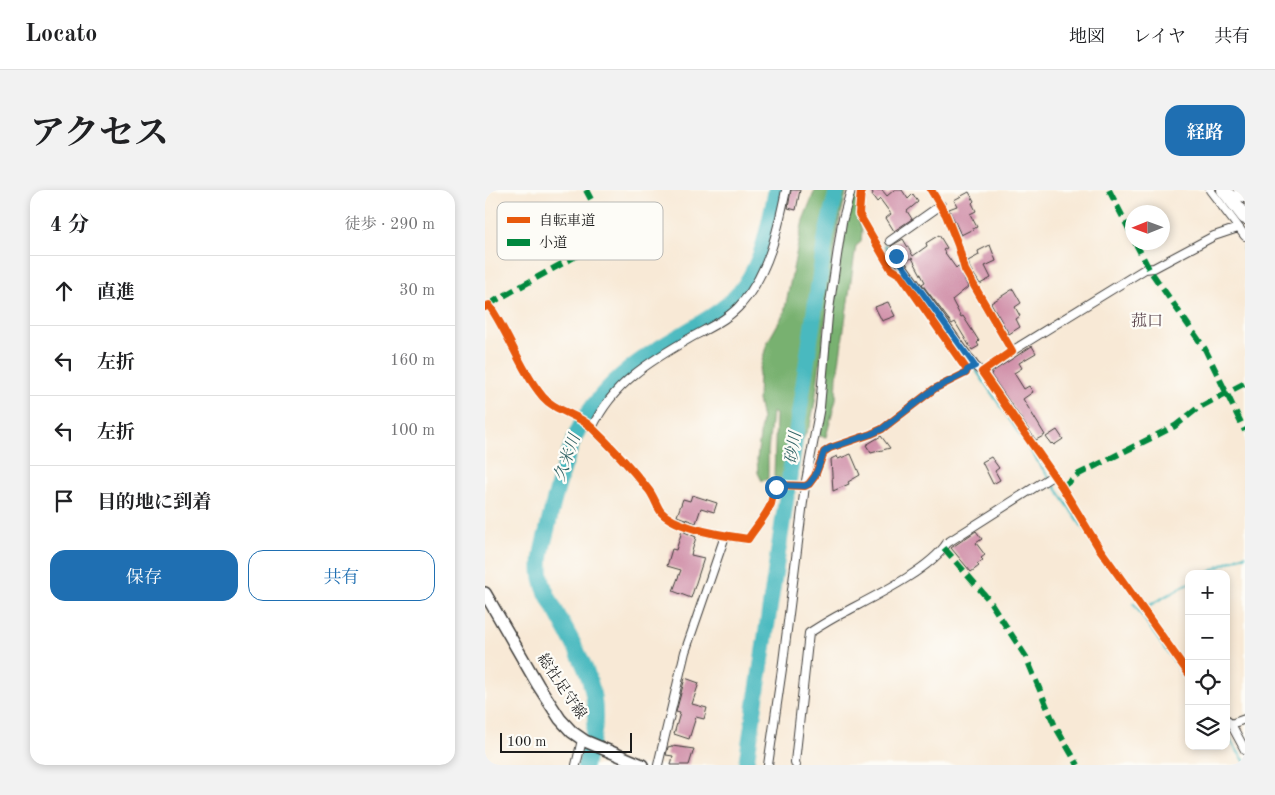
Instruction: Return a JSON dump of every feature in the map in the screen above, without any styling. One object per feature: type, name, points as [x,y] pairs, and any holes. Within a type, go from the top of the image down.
[{"type":"highway","points":[[1225,190],[1242,222]]},
{"type":"highway","points":[[1241,190],[1245,195]]},
{"type":"main road","name":"総社足守線","points":[[485,593],[538,685],[560,719],[584,741],[642,765]]},
{"type":"street","points":[[590,426],[608,399],[638,372],[671,349],[721,321],[743,302],[761,274],[770,251],[780,219],[786,190]]},
{"type":"street","points":[[768,765],[783,662],[800,486],[820,407],[828,316],[842,222],[851,190]]},
{"type":"street","points":[[861,190],[859,214],[891,269],[901,275],[972,368],[982,372],[1099,548],[1185,668]]},
{"type":"street","points":[[931,190],[941,205],[958,245],[965,270],[1012,351]]},
{"type":"street","points":[[1210,190],[1242,222],[1245,236]]},
{"type":"street","points":[[890,241],[941,205]]},
{"type":"street","points":[[982,372],[1012,351],[1145,269],[1154,268],[1242,222]]},
{"type":"street","points":[[896,256],[972,368]]},
{"type":"street","points":[[485,307],[489,305],[501,323],[529,377],[543,397],[554,407],[590,426],[649,490],[662,512],[685,526],[725,536],[748,539],[771,505],[773,490],[778,485],[800,486],[809,484],[815,476],[824,452],[830,448],[882,429],[934,389],[972,368]]},
{"type":"street","points":[[797,765],[795,762],[809,633],[873,598],[920,569],[945,548],[947,543],[1051,477]]},
{"type":"street","points":[[658,765],[685,652],[725,536]]},
{"type":"street","points":[[1230,722],[1245,719]]},
{"type":"street","points":[[1230,724],[1245,750]]},
{"type":"street","points":[[575,765],[584,741]]},
{"type":"green space","points":[[815,190],[847,190],[838,226],[815,402],[810,425],[783,479],[774,477],[776,414],[772,412],[768,451],[768,479],[762,481],[758,473],[757,459],[762,419],[758,400],[759,372],[767,343],[784,313],[803,220]]},
{"type":"green space","points":[[854,191],[857,194],[857,217],[862,230],[861,242],[856,246],[837,377],[836,400],[826,437],[818,436],[838,269],[846,222]]},
{"type":"building","points":[[791,190],[800,190],[796,210],[788,208]]},
{"type":"building","points":[[871,190],[882,190],[887,196],[894,190],[902,190],[908,199],[913,194],[918,202],[907,211],[912,219],[894,231],[886,218],[891,214],[880,199],[877,202]]},
{"type":"building","points":[[969,192],[974,201],[972,203],[976,211],[970,214],[977,227],[961,235],[949,209],[957,206],[954,200]]},
{"type":"building","points":[[939,235],[947,248],[943,250],[956,268],[958,266],[968,287],[952,300],[961,317],[963,316],[979,341],[977,343],[979,346],[972,350],[955,322],[952,324],[922,284],[925,282],[912,258],[906,261],[900,253],[894,252],[891,246],[903,239],[913,256],[927,246],[926,243]]},
{"type":"building","points":[[990,245],[996,261],[985,266],[991,278],[980,284],[968,261],[979,255],[978,251]]},
{"type":"building","points":[[1013,289],[1021,303],[1015,307],[1020,316],[1016,319],[1020,327],[1009,334],[991,303]]},
{"type":"building","points":[[888,302],[895,316],[882,321],[875,307]]},
{"type":"building","points":[[1032,346],[1036,353],[1019,363],[1022,368],[1014,373],[1024,389],[1029,386],[1033,392],[1023,399],[1045,435],[1036,440],[991,375],[992,372]]},
{"type":"building","points":[[1057,430],[1063,439],[1054,445],[1046,437]]},
{"type":"building","points":[[881,436],[890,448],[871,453],[866,445]]},
{"type":"building","points":[[851,454],[860,475],[848,482],[849,484],[833,491],[831,459],[837,456],[838,459]]},
{"type":"building","points":[[991,457],[999,468],[995,471],[1000,480],[993,484],[982,462]]},
{"type":"building","points":[[692,495],[717,503],[714,512],[701,508],[696,523],[677,516],[683,499],[690,501]]},
{"type":"building","points":[[682,531],[696,537],[691,555],[704,558],[691,598],[673,591],[681,570],[667,566],[672,549],[676,550]]},
{"type":"building","points":[[976,531],[982,539],[976,543],[985,555],[981,558],[983,560],[977,564],[979,566],[971,572],[951,548]]},
{"type":"building","points":[[685,678],[699,683],[692,704],[707,708],[704,719],[696,717],[689,739],[674,734],[680,713],[676,712]]},
{"type":"building","points":[[668,747],[694,749],[689,765],[671,765],[673,756],[666,755]]},
{"type":"waterway","name":"久米川","points":[[585,765],[594,732],[595,716],[591,687],[582,660],[546,592],[542,581],[541,569],[544,541],[564,467],[579,428],[601,396],[629,369],[662,346],[706,320],[730,302],[744,286],[761,252],[776,190]]},
{"type":"waterway","name":"砂川","points":[[746,765],[826,235],[837,190]]},
{"type":"waterway","points":[[885,245],[894,259]]},
{"type":"waterway","points":[[1245,246],[1243,249],[1245,251]]},
{"type":"waterway","points":[[976,370],[1085,531]]},
{"type":"waterway","points":[[1213,570],[1245,555]]},
{"type":"waterway","points":[[1150,605],[1185,585]]},
{"type":"waterway","points":[[1134,604],[1185,675]]},
{"type":"waterway","points":[[1230,738],[1245,762]]},
{"type":"marked path","points":[[586,190],[592,202]]},
{"type":"marked path","points":[[1109,190],[1125,221]]},
{"type":"marked path","points":[[1139,250],[1149,269],[1205,349],[1245,431]]},
{"type":"marked path","points":[[489,305],[569,260]]},
{"type":"marked path","points":[[1062,487],[1079,474],[1175,426],[1198,408],[1245,383]]},
{"type":"marked path","points":[[944,548],[989,600],[1026,657],[1055,726],[1078,765]]},
{"type":"cycle path","points":[[485,307],[489,305],[528,376],[543,397],[554,406],[586,423],[598,434],[621,457],[648,489],[661,512],[668,518],[689,527],[715,534],[748,539],[769,508],[778,485],[805,486],[809,484],[815,476],[824,452],[830,448],[882,429],[934,389],[966,373],[967,370],[901,275],[891,269],[859,214],[861,190]]},
{"type":"cycle path","points":[[931,190],[946,215],[958,245],[965,270],[1012,351],[982,372],[1062,487],[1099,548],[1185,668]]},
{"type":"district","name":"菰口","points":[[1147,322]]},
{"type":"route","points":[[776,487],[778,485],[805,486],[809,484],[815,476],[824,452],[830,448],[882,429],[934,389],[966,373],[967,370],[975,366],[896,256]]}]
